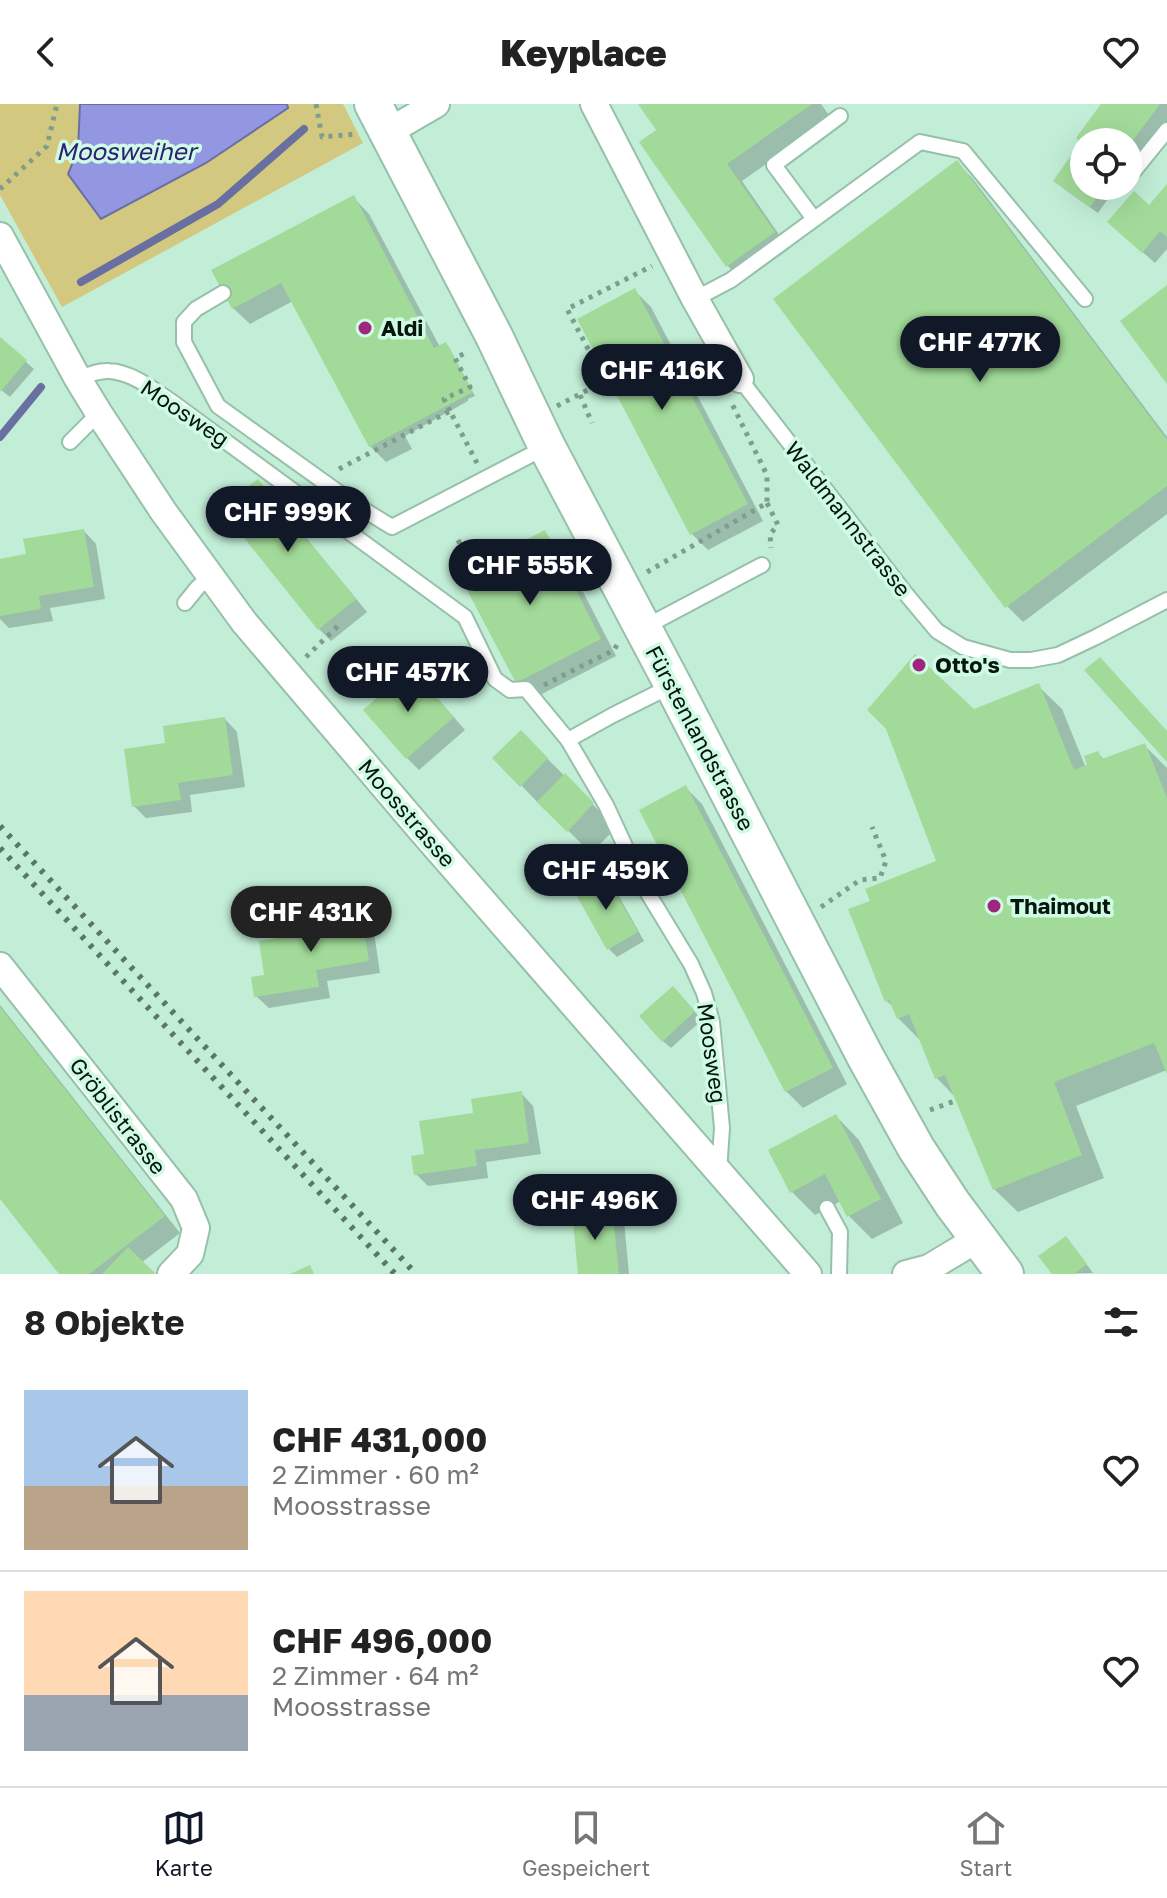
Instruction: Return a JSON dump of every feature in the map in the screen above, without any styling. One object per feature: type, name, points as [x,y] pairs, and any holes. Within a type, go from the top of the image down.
[{"type":"main road","name":"Fürstenlandstrasse","points":[[373,123],[494,336],[630,635],[673,685],[916,1148],[1005,1274]]},
{"type":"street","points":[[373,123],[436,104]]},
{"type":"street","name":"Waldmannstrasse","points":[[594,104],[695,299],[735,390]]},
{"type":"street","name":"Moosstrasse","points":[[0,236],[100,415],[163,511],[244,622],[808,1274]]},
{"type":"street","name":"Gröblistrasse","points":[[0,966],[184,1199],[196,1228],[190,1254],[171,1274]]},
{"type":"street","points":[[906,1274],[950,1267],[979,1238]]},
{"type":"lane","points":[[814,219],[774,165],[840,116]]},
{"type":"lane","points":[[1142,161],[1167,130]]},
{"type":"lane","points":[[695,299],[731,280],[920,142],[963,151],[1085,299]]},
{"type":"lane","points":[[223,293],[196,309],[184,322],[184,342],[218,406],[356,505],[392,527],[547,447]]},
{"type":"lane","name":"Moosweg","points":[[78,379],[109,371],[127,374],[172,402],[465,617],[495,679],[510,690],[526,689],[568,740],[606,805],[643,885],[691,964],[704,993],[712,1022],[722,1128],[719,1172]]},
{"type":"lane","name":"Waldmannstrasse","points":[[735,390],[937,631],[963,647],[1010,660],[1058,655],[1167,600]]},
{"type":"lane","points":[[70,442],[100,415]]},
{"type":"lane","points":[[630,635],[767,564]]},
{"type":"lane","points":[[185,603],[211,576]]},
{"type":"lane","points":[[568,740],[673,685]]},
{"type":"lane","points":[[827,1208],[840,1232],[839,1274]]},
{"type":"path","points":[[0,189],[47,146],[57,104]]},
{"type":"path","points":[[316,104],[322,137],[373,123]]},
{"type":"path","points":[[568,400],[605,381],[567,309],[658,263]]},
{"type":"path","points":[[473,350],[455,358],[470,387],[444,399],[485,479]]},
{"type":"path","points":[[735,390],[767,475],[767,503],[778,525],[770,534],[767,564]]},
{"type":"path","points":[[580,394],[592,423]]},
{"type":"path","points":[[338,469],[450,411]]},
{"type":"path","points":[[639,577],[767,503]]},
{"type":"path","points":[[458,540],[470,563]]},
{"type":"path","points":[[315,649],[338,626]]},
{"type":"path","points":[[529,693],[614,650],[630,635]]},
{"type":"path","points":[[813,913],[860,880],[880,878],[886,861],[872,827]]},
{"type":"path","points":[[922,1113],[955,1101]]},
{"type":"shaded area","points":[[0,104],[343,104],[363,143],[62,307],[0,195]]},
{"type":"water","name":"Moosweiher","points":[[80,104],[287,104],[288,108],[206,163],[101,219],[68,174],[78,150]]},
{"type":"building","points":[[638,104],[812,104],[727,164],[775,232],[726,267],[639,142],[656,130]]},
{"type":"building","points":[[1101,104],[1160,104],[1142,128],[1083,128]]},
{"type":"building","points":[[1070,157],[1070,193],[1053,181]]},
{"type":"building","points":[[957,160],[1167,440],[1167,486],[1005,608],[773,299]]},
{"type":"building","points":[[1167,184],[1167,237],[1160,231],[1142,253],[1107,222],[1126,200],[1142,198],[1149,205]]},
{"type":"building","name":"Aldi","points":[[354,195],[434,348],[446,342],[473,392],[369,447],[281,283],[232,309],[211,270]]},
{"type":"building","points":[[1080,200],[1095,200],[1090,207]]},
{"type":"building","points":[[1167,285],[1167,384],[1120,321]]},
{"type":"building","points":[[635,288],[748,504],[690,535],[577,319]]},
{"type":"building","points":[[0,337],[27,360],[0,392]]},
{"type":"building","points":[[258,479],[356,599],[318,630],[220,508]]},
{"type":"building","points":[[84,529],[94,587],[39,596],[41,609],[0,616],[0,559],[26,554],[23,539]]},
{"type":"building","points":[[545,530],[601,639],[516,683],[459,575]]},
{"type":"building","points":[[915,654],[974,709],[1039,683],[1074,770],[1087,765],[1084,756],[1098,751],[1102,759],[1145,743],[1167,798],[1167,1074],[1154,1043],[1054,1082],[1082,1155],[993,1190],[945,1075],[935,1079],[909,1014],[897,1019],[889,1000],[885,1002],[848,909],[870,901],[865,889],[936,861],[886,729],[867,710]]},
{"type":"building","points":[[1100,657],[1167,731],[1167,762],[1084,670]]},
{"type":"building","points":[[411,668],[454,717],[406,759],[363,710]]},
{"type":"building","points":[[225,717],[233,775],[178,783],[181,800],[132,807],[124,749],[165,743],[163,726]]},
{"type":"building","points":[[521,730],[548,758],[520,787],[492,758]]},
{"type":"building","points":[[565,773],[594,803],[567,832],[537,802]]},
{"type":"building","points":[[686,785],[833,1068],[785,1092],[639,810]]},
{"type":"building","points":[[604,873],[638,932],[607,950],[574,891]]},
{"type":"building","points":[[361,910],[369,961],[316,970],[319,987],[254,997],[251,977],[264,975],[259,941],[313,932],[311,918]]},
{"type":"building","points":[[673,986],[695,1011],[662,1042],[639,1016]]},
{"type":"building","points":[[0,1007],[165,1216],[89,1274],[59,1274],[0,1199]]},
{"type":"building","points":[[522,1091],[529,1143],[475,1150],[477,1166],[414,1175],[411,1156],[424,1154],[419,1121],[473,1113],[471,1099]]},
{"type":"building","points":[[836,1114],[881,1199],[847,1217],[825,1174],[790,1193],[768,1150]]},
{"type":"building","points":[[612,1207],[619,1274],[578,1274],[572,1211]]},
{"type":"building","points":[[1066,1236],[1087,1264],[1074,1274],[1052,1274],[1038,1256]]},
{"type":"building","points":[[128,1247],[156,1274],[102,1274]]},
{"type":"building","points":[[310,1265],[314,1274],[290,1274]]},
{"type":"waterway","points":[[81,282],[218,204],[304,129]]},
{"type":"waterway","points":[[0,437],[41,387]]},
{"type":"railway","points":[[0,826],[416,1274]]},
{"type":"railway","points":[[0,848],[395,1274]]},
{"type":"place","name":"Aldi","points":[[365,328]]},
{"type":"place","name":"Otto's","points":[[919,665]]},
{"type":"place","name":"Thaimout","points":[[994,906]]}]
